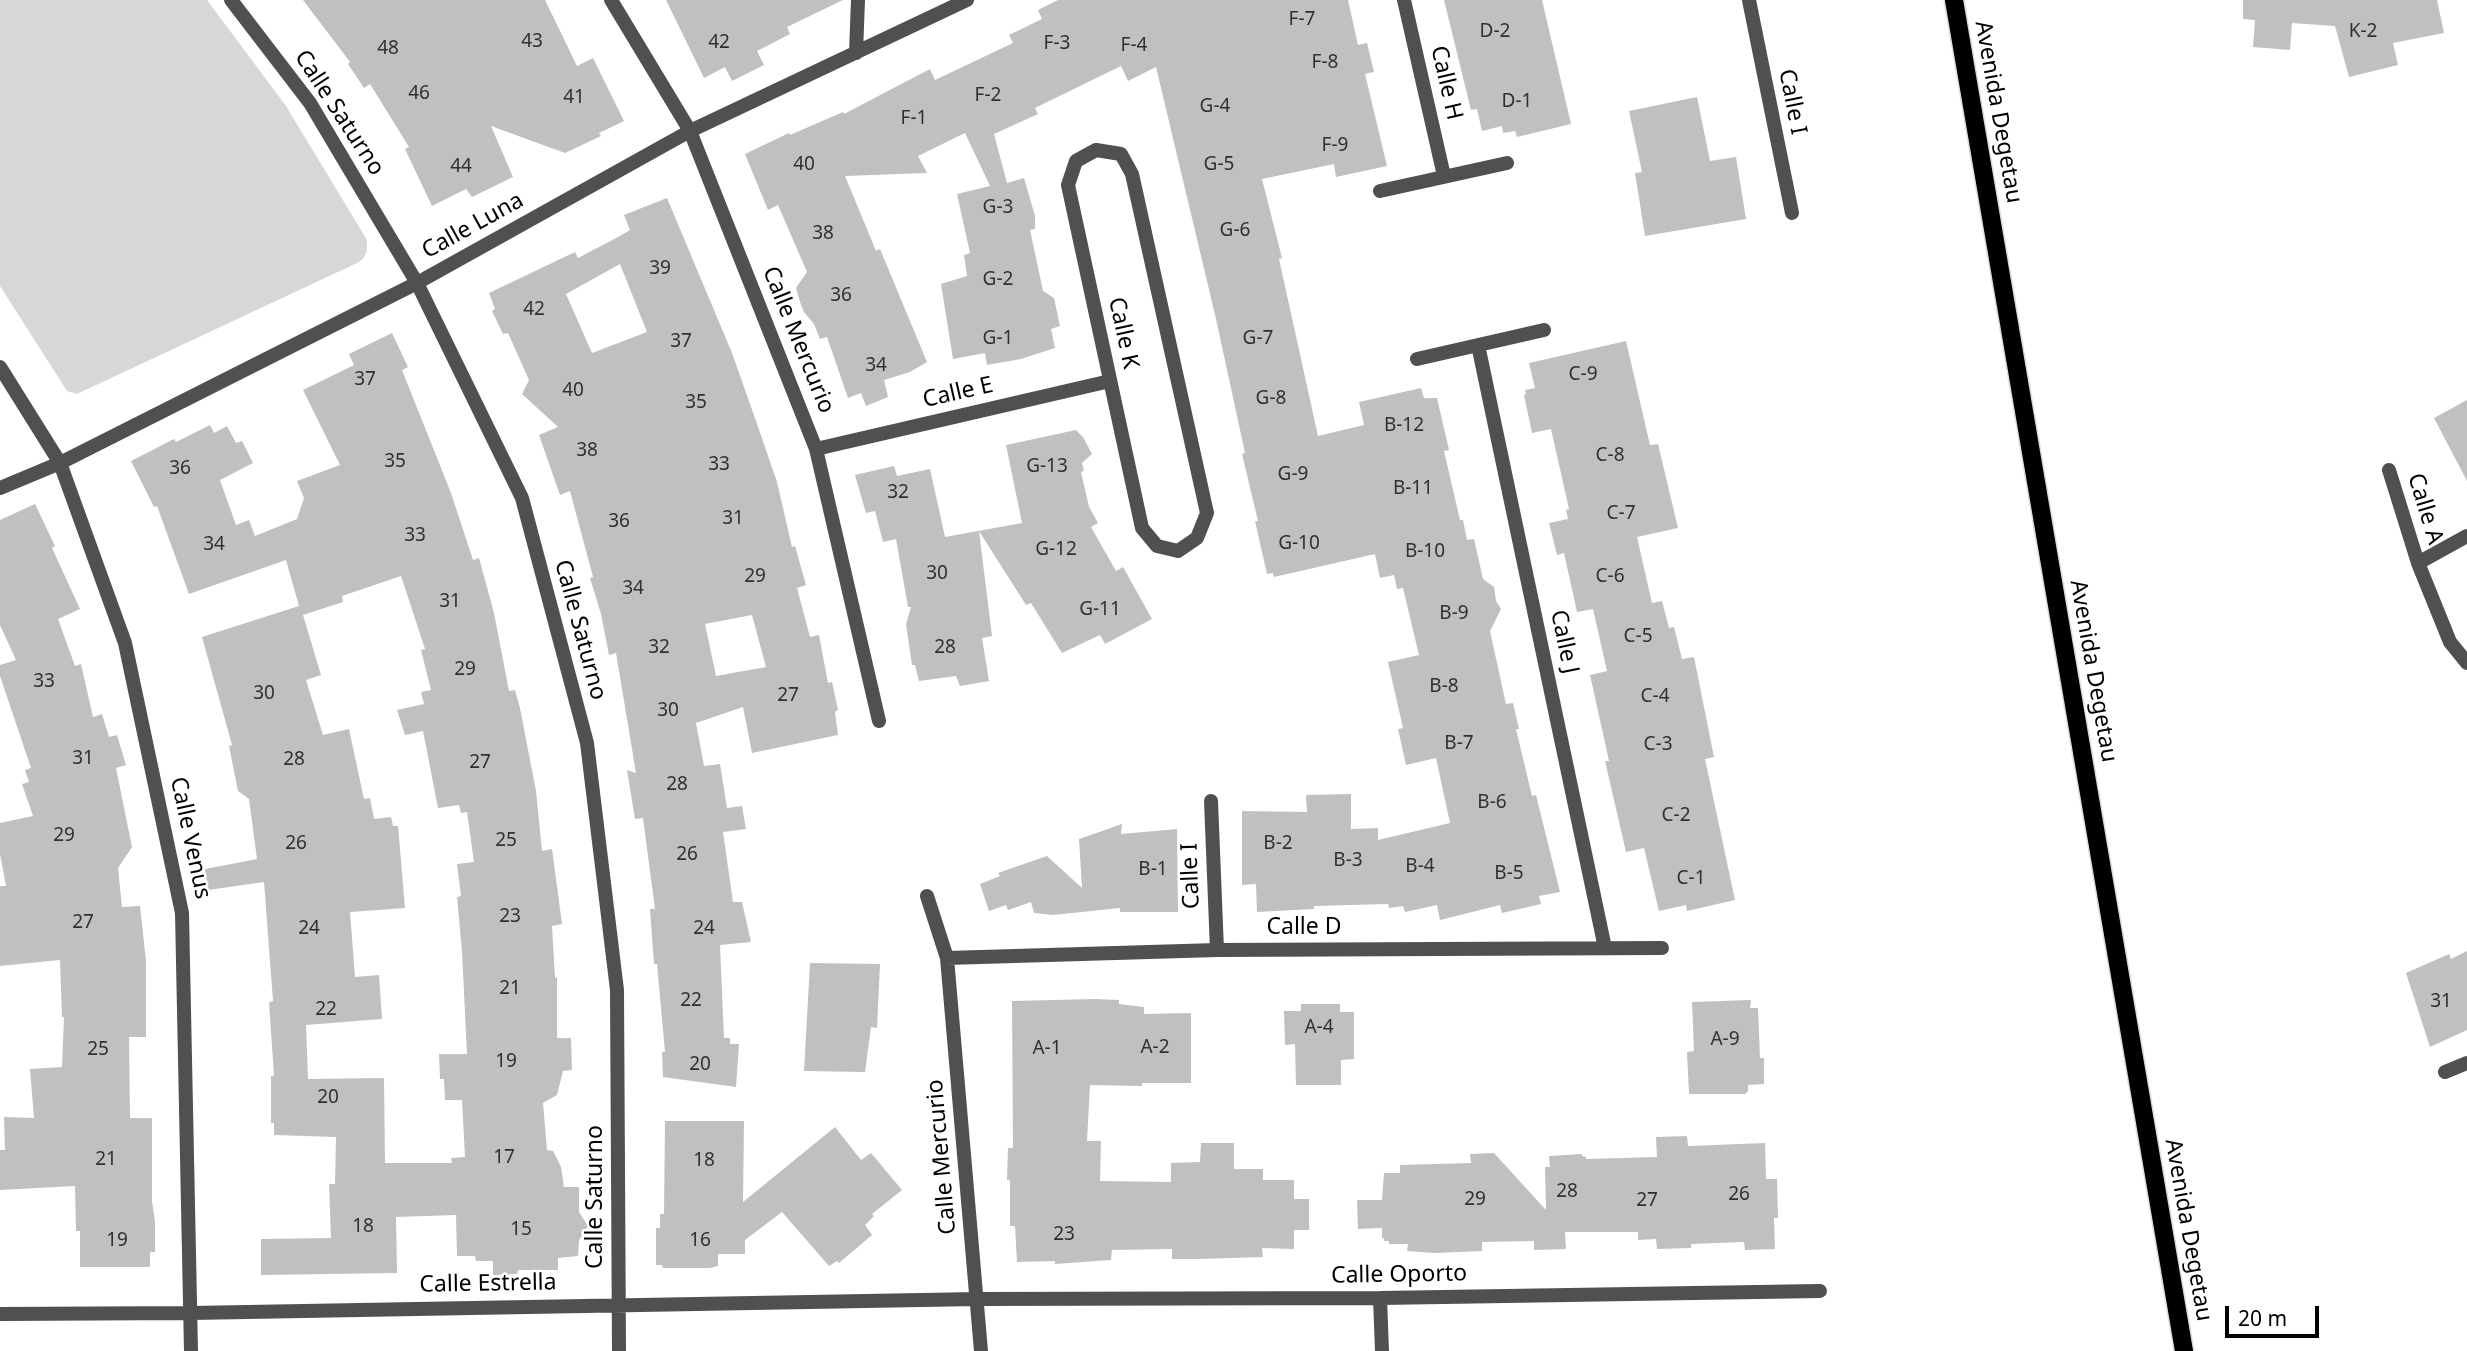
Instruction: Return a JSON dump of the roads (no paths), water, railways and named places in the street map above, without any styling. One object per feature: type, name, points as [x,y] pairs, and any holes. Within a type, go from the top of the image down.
[{"type":"main road","name":"Avenida Degetau","points":[[1954,0],[2184,1351]]},
{"type":"street","name":"Calle Saturno","points":[[231,0],[310,103],[417,283],[522,498],[587,743],[617,990],[619,1351]]},
{"type":"street","name":"Calle Mercurio","points":[[611,0],[690,131],[816,449],[879,721]]},
{"type":"street","points":[[856,53],[858,0]]},
{"type":"street","name":"Calle Luna","points":[[0,488],[60,463],[417,283],[690,131],[967,0]]},
{"type":"street","name":"Calle H","points":[[1404,0],[1444,176]]},
{"type":"street","name":"Calle I","points":[[1748,0],[1792,213]]},
{"type":"street","name":"Calle K","points":[[1096,150],[1121,154],[1132,174],[1207,513],[1197,538],[1178,551],[1157,546],[1142,528],[1110,381],[1068,185],[1076,161],[1096,150]]},
{"type":"street","points":[[1380,191],[1507,163]]},
{"type":"street","points":[[1417,359],[1544,330]]},
{"type":"street","name":"Calle J","points":[[1478,345],[1605,948]]},
{"type":"street","name":"Calle Venus","points":[[0,366],[60,463],[125,643],[183,913],[191,1351]]},
{"type":"street","name":"Calle E","points":[[816,449],[1110,381]]},
{"type":"street","name":"Calle A","points":[[2389,470],[2418,563],[2450,642],[2467,663]]},
{"type":"street","name":"Calle A","points":[[2418,563],[2467,536]]},
{"type":"street","name":"Calle I","points":[[1211,800],[1217,950]]},
{"type":"street","name":"Calle Mercurio","points":[[927,896],[947,958],[981,1351]]},
{"type":"street","name":"Calle D","points":[[947,958],[1217,950],[1662,948]]},
{"type":"street","points":[[2445,1072],[2467,1063]]},
{"type":"street","name":"Calle Oporto","points":[[978,1299],[1380,1298],[1820,1292]]},
{"type":"street","points":[[1380,1298],[1382,1351]]},
{"type":"street","name":"Calle Estrella","points":[[0,1314],[978,1299]]}]
